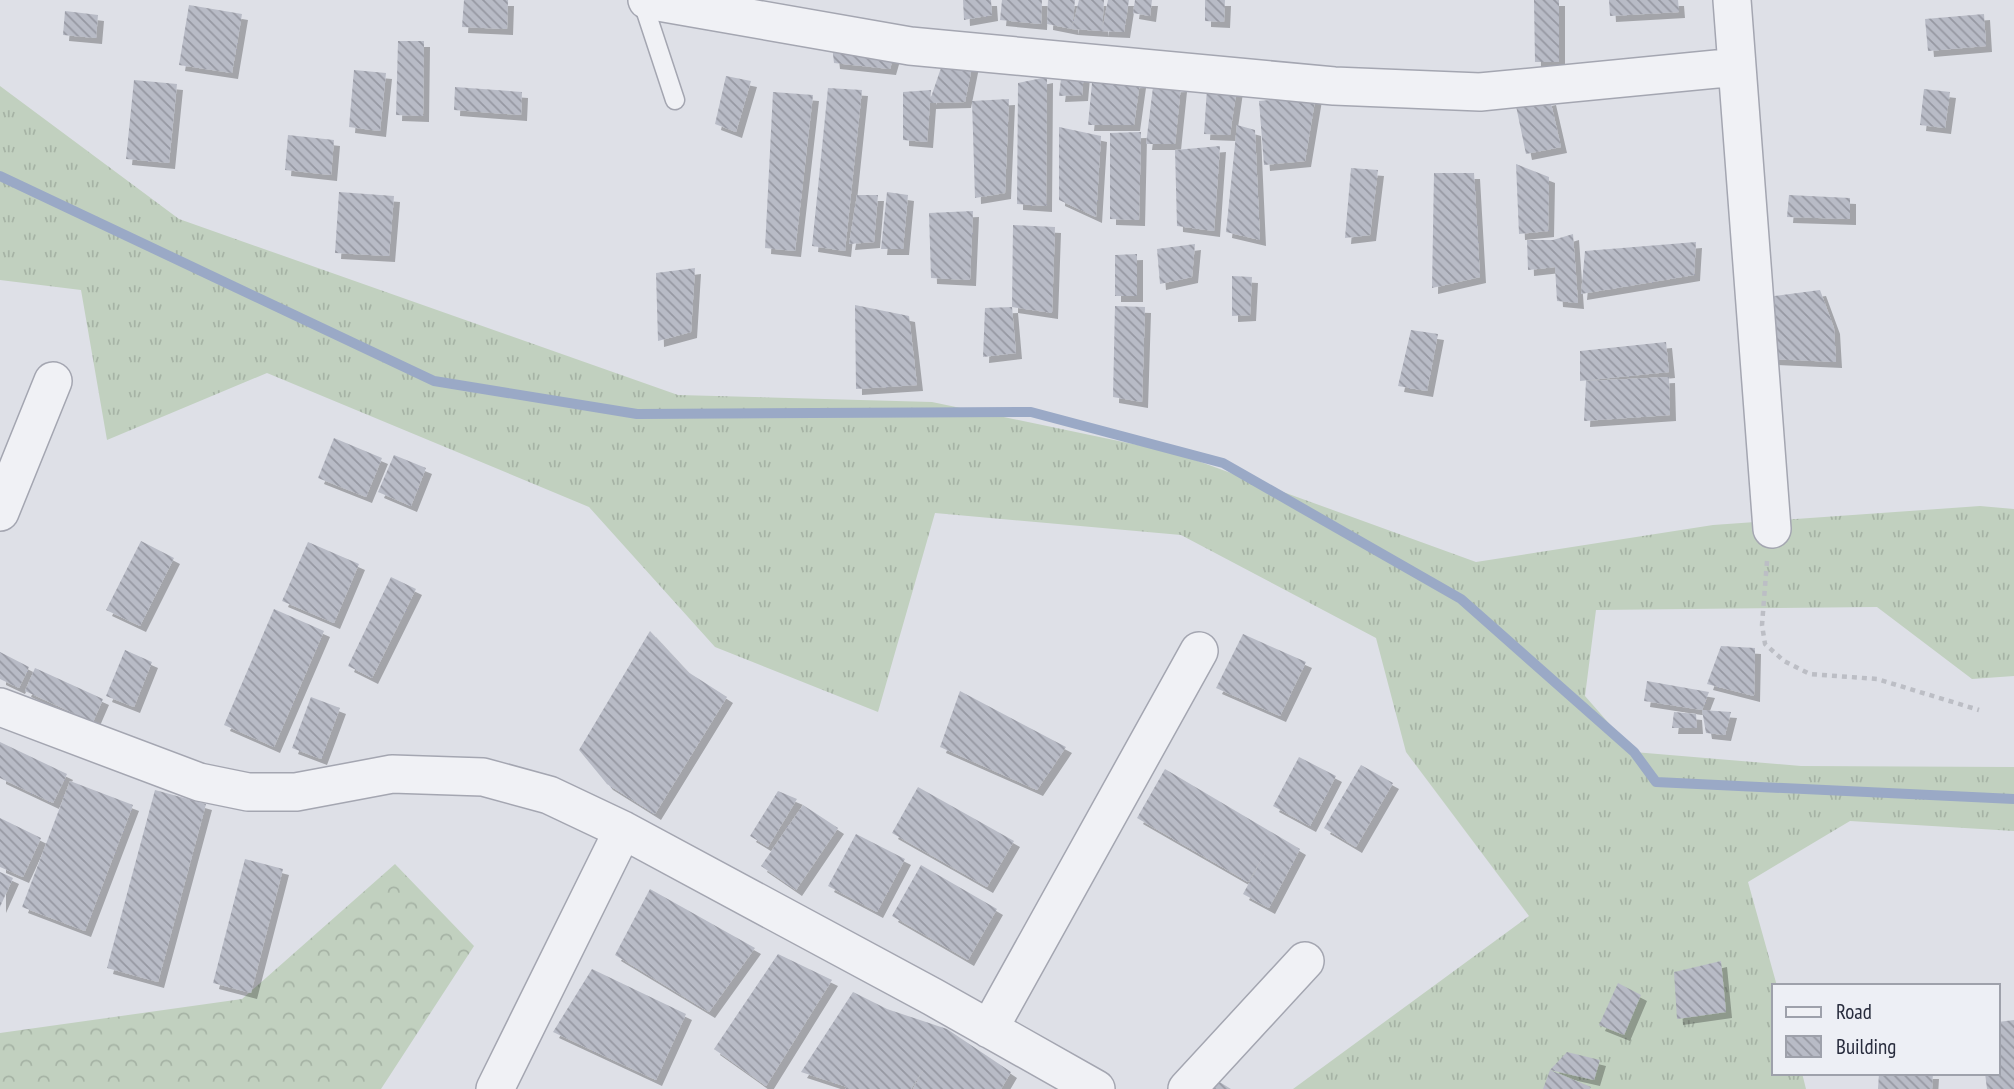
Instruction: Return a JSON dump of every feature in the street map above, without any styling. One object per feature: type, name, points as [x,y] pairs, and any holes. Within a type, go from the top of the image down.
[{"type":"street","points":[[644,0],[910,46],[1334,86],[1480,92],[1737,67]]},
{"type":"street","points":[[1732,0],[1772,529]]},
{"type":"street","points":[[0,512],[52,381]]},
{"type":"street","points":[[989,1029],[1199,651]]},
{"type":"street","points":[[0,707],[199,782],[248,792],[296,792],[392,774],[483,777],[549,794],[623,830],[1096,1089]]},
{"type":"street","points":[[495,1089],[623,830]]},
{"type":"street","points":[[1187,1089],[1305,961]]},
{"type":"lane","points":[[644,0],[675,100]]},
{"type":"path","points":[[1772,529],[1762,625],[1765,644],[1784,661],[1810,674],[1877,679],[1979,709]]},
{"type":"green space","points":[[0,86],[179,219],[678,395],[932,402],[1176,453],[1476,562],[1713,525],[1980,506],[2014,509],[2014,676],[1972,679],[1877,607],[1596,610],[1585,696],[1634,752],[1801,766],[2014,767],[2014,831],[1850,821],[1748,882],[1776,984],[1772,984],[1772,1075],[1802,1075],[1806,1089],[1293,1089],[1529,916],[1406,752],[1376,638],[1181,535],[935,513],[878,712],[715,647],[589,507],[267,373],[107,440],[81,290],[0,280]]},
{"type":"green space","points":[[395,864],[474,946],[381,1089],[0,1089],[0,1033],[242,999]]},
{"type":"building","points":[[464,0],[508,0],[507,29],[462,27]]},
{"type":"building","points":[[963,0],[991,0],[992,15],[964,20]]},
{"type":"building","points":[[1002,0],[1042,0],[1041,24],[1000,20]]},
{"type":"building","points":[[1048,0],[1075,0],[1072,29],[1047,24]]},
{"type":"building","points":[[1079,0],[1104,0],[1102,31],[1072,29]]},
{"type":"building","points":[[1108,0],[1129,0],[1124,32],[1102,31]]},
{"type":"building","points":[[1135,0],[1152,0],[1150,16],[1133,13]]},
{"type":"building","points":[[1205,0],[1225,0],[1224,22],[1205,21]]},
{"type":"building","points":[[1534,0],[1559,0],[1559,62],[1535,62]]},
{"type":"building","points":[[1609,0],[1678,0],[1679,12],[1610,16]]},
{"type":"building","points":[[189,5],[242,14],[232,73],[179,65]]},
{"type":"building","points":[[65,11],[98,15],[96,38],[63,35]]},
{"type":"building","points":[[1984,14],[1986,46],[1928,51],[1925,19]]},
{"type":"building","points":[[398,41],[424,41],[423,116],[396,115]]},
{"type":"building","points":[[832,45],[894,55],[890,69],[834,63]]},
{"type":"building","points":[[944,59],[973,62],[965,102],[929,103]]},
{"type":"building","points":[[354,70],[386,73],[380,131],[349,127]]},
{"type":"building","points":[[1062,71],[1084,72],[1082,95],[1059,96]]},
{"type":"building","points":[[726,76],[751,81],[736,132],[715,124]]},
{"type":"building","points":[[1047,77],[1046,206],[1017,204],[1018,83]]},
{"type":"building","points":[[134,80],[177,84],[169,163],[126,159]]},
{"type":"building","points":[[1140,82],[1134,125],[1088,125],[1092,83]]},
{"type":"building","points":[[1181,86],[1175,144],[1146,144],[1153,87]]},
{"type":"building","points":[[455,87],[522,92],[521,115],[454,110]]},
{"type":"building","points":[[1237,87],[1230,135],[1204,134],[1207,88]]},
{"type":"building","points":[[828,88],[862,90],[845,251],[812,246]]},
{"type":"building","points":[[1924,89],[1950,92],[1945,128],[1920,125]]},
{"type":"building","points":[[931,90],[927,142],[903,140],[903,92]]},
{"type":"building","points":[[773,92],[813,95],[795,251],[765,248]]},
{"type":"building","points":[[1316,95],[1305,161],[1264,165],[1259,101]]},
{"type":"building","points":[[1009,99],[1005,193],[975,198],[972,101]]},
{"type":"building","points":[[1550,99],[1561,147],[1526,154],[1516,106]]},
{"type":"building","points":[[1237,125],[1255,130],[1260,240],[1226,232]]},
{"type":"building","points":[[1059,127],[1101,136],[1096,217],[1059,200]]},
{"type":"building","points":[[1141,132],[1139,220],[1110,219],[1110,133]]},
{"type":"building","points":[[288,135],[334,140],[331,175],[285,170]]},
{"type":"building","points":[[1220,146],[1214,231],[1177,226],[1175,150]]},
{"type":"building","points":[[1516,164],[1549,177],[1548,231],[1519,234]]},
{"type":"building","points":[[1351,168],[1378,170],[1370,235],[1345,238]]},
{"type":"building","points":[[1434,173],[1474,173],[1480,277],[1432,288]]},
{"type":"building","points":[[339,192],[394,196],[389,256],[335,253]]},
{"type":"building","points":[[887,192],[908,195],[903,249],[881,249]]},
{"type":"building","points":[[857,195],[878,195],[874,242],[849,244]]},
{"type":"building","points":[[1789,195],[1850,198],[1850,219],[1787,217]]},
{"type":"building","points":[[973,211],[970,280],[931,278],[929,213]]},
{"type":"building","points":[[1013,225],[1055,227],[1052,313],[1012,307]]},
{"type":"building","points":[[1573,234],[1578,303],[1557,301],[1555,267],[1528,270],[1527,240],[1553,240]]},
{"type":"building","points":[[1696,242],[1694,275],[1581,294],[1585,251]]},
{"type":"building","points":[[1195,244],[1192,277],[1160,284],[1157,249]]},
{"type":"building","points":[[1137,254],[1137,296],[1115,296],[1115,255]]},
{"type":"building","points":[[695,268],[691,332],[658,341],[656,273]]},
{"type":"building","points":[[1232,276],[1252,277],[1250,315],[1232,316]]},
{"type":"building","points":[[1820,290],[1834,328],[1836,362],[1771,359],[1767,297]]},
{"type":"building","points":[[855,305],[909,316],[917,385],[856,389]]},
{"type":"building","points":[[1115,306],[1145,307],[1142,402],[1113,397]]},
{"type":"building","points":[[1012,307],[1016,353],[983,357],[985,308]]},
{"type":"building","points":[[1411,330],[1438,334],[1427,391],[1398,386]]},
{"type":"building","points":[[1666,342],[1669,372],[1580,381],[1580,351]]},
{"type":"building","points":[[1669,377],[1670,415],[1584,421],[1586,381]]},
{"type":"building","points":[[334,438],[382,458],[366,497],[318,478]]},
{"type":"building","points":[[394,455],[426,468],[411,506],[378,492]]},
{"type":"building","points":[[141,541],[174,558],[140,626],[106,610]]},
{"type":"building","points":[[308,542],[359,564],[334,623],[282,601]]},
{"type":"building","points":[[391,577],[416,589],[372,678],[348,666]]},
{"type":"building","points":[[274,609],[324,631],[274,747],[224,725]]},
{"type":"building","points":[[650,631],[688,672],[727,697],[655,814],[607,784],[579,750]]},
{"type":"building","points":[[1243,634],[1306,662],[1280,716],[1216,688]]},
{"type":"building","points":[[1721,646],[1755,648],[1754,696],[1707,684]]},
{"type":"building","points":[[125,650],[152,662],[134,707],[106,696]]},
{"type":"building","points":[[0,652],[29,667],[19,688],[0,679]]},
{"type":"building","points":[[35,668],[103,699],[93,722],[25,691]]},
{"type":"building","points":[[1647,681],[1709,692],[1702,710],[1644,701]]},
{"type":"building","points":[[960,691],[1066,747],[1037,790],[940,747]]},
{"type":"building","points":[[311,697],[340,708],[321,759],[292,748]]},
{"type":"building","points":[[1702,710],[1731,712],[1725,735],[1706,733]]},
{"type":"building","points":[[1674,712],[1696,714],[1697,728],[1672,728]]},
{"type":"building","points":[[0,742],[67,774],[53,803],[0,778]]},
{"type":"building","points":[[1299,757],[1336,776],[1310,826],[1273,806]]},
{"type":"building","points":[[1361,765],[1393,783],[1356,847],[1324,828]]},
{"type":"building","points":[[1165,769],[1300,849],[1269,908],[1243,894],[1267,850],[1248,882],[1137,818]]},
{"type":"building","points":[[70,781],[133,805],[85,931],[22,907]]},
{"type":"building","points":[[918,787],[1014,841],[987,887],[892,833]]},
{"type":"building","points":[[155,790],[206,804],[158,982],[107,968]]},
{"type":"building","points":[[778,791],[797,799],[768,847],[750,836]]},
{"type":"building","points":[[803,805],[838,828],[796,890],[761,866]]},
{"type":"building","points":[[0,818],[41,838],[23,877],[0,867]]},
{"type":"building","points":[[856,834],[905,859],[877,912],[828,886]]},
{"type":"building","points":[[245,859],[283,869],[251,993],[213,983]]},
{"type":"building","points":[[921,865],[997,909],[968,960],[892,916]]},
{"type":"building","points":[[0,872],[13,878],[0,907]]},
{"type":"building","points":[[650,889],[755,948],[709,1012],[615,955]]},
{"type":"building","points":[[778,954],[832,980],[766,1086],[714,1049]]},
{"type":"building","points":[[1721,961],[1726,1012],[1677,1019],[1674,972]]},
{"type":"building","points":[[592,969],[686,1014],[656,1080],[553,1032]]},
{"type":"building","points":[[1618,983],[1641,995],[1624,1035],[1599,1025]]},
{"type":"building","points":[[853,992],[887,1009],[947,1029],[1011,1072],[1001,1089],[913,1089],[925,1067],[911,1089],[845,1089],[847,1087],[801,1072]]},
{"type":"building","points":[[2014,1020],[2014,1089],[1987,1089],[1985,1075],[2000,1075],[2000,1022]]},
{"type":"building","points":[[1567,1052],[1600,1060],[1594,1080],[1550,1070]]},
{"type":"building","points":[[1550,1070],[1591,1087],[1543,1089]]},
{"type":"building","points":[[1879,1075],[1933,1075],[1932,1089],[1878,1089]]},
{"type":"building","points":[[1213,1078],[1231,1089],[1205,1089]]},
{"type":"waterway","points":[[0,176],[434,381],[637,414],[1031,412],[1223,463],[1461,599],[1634,752],[1656,782],[2014,799]]}]
